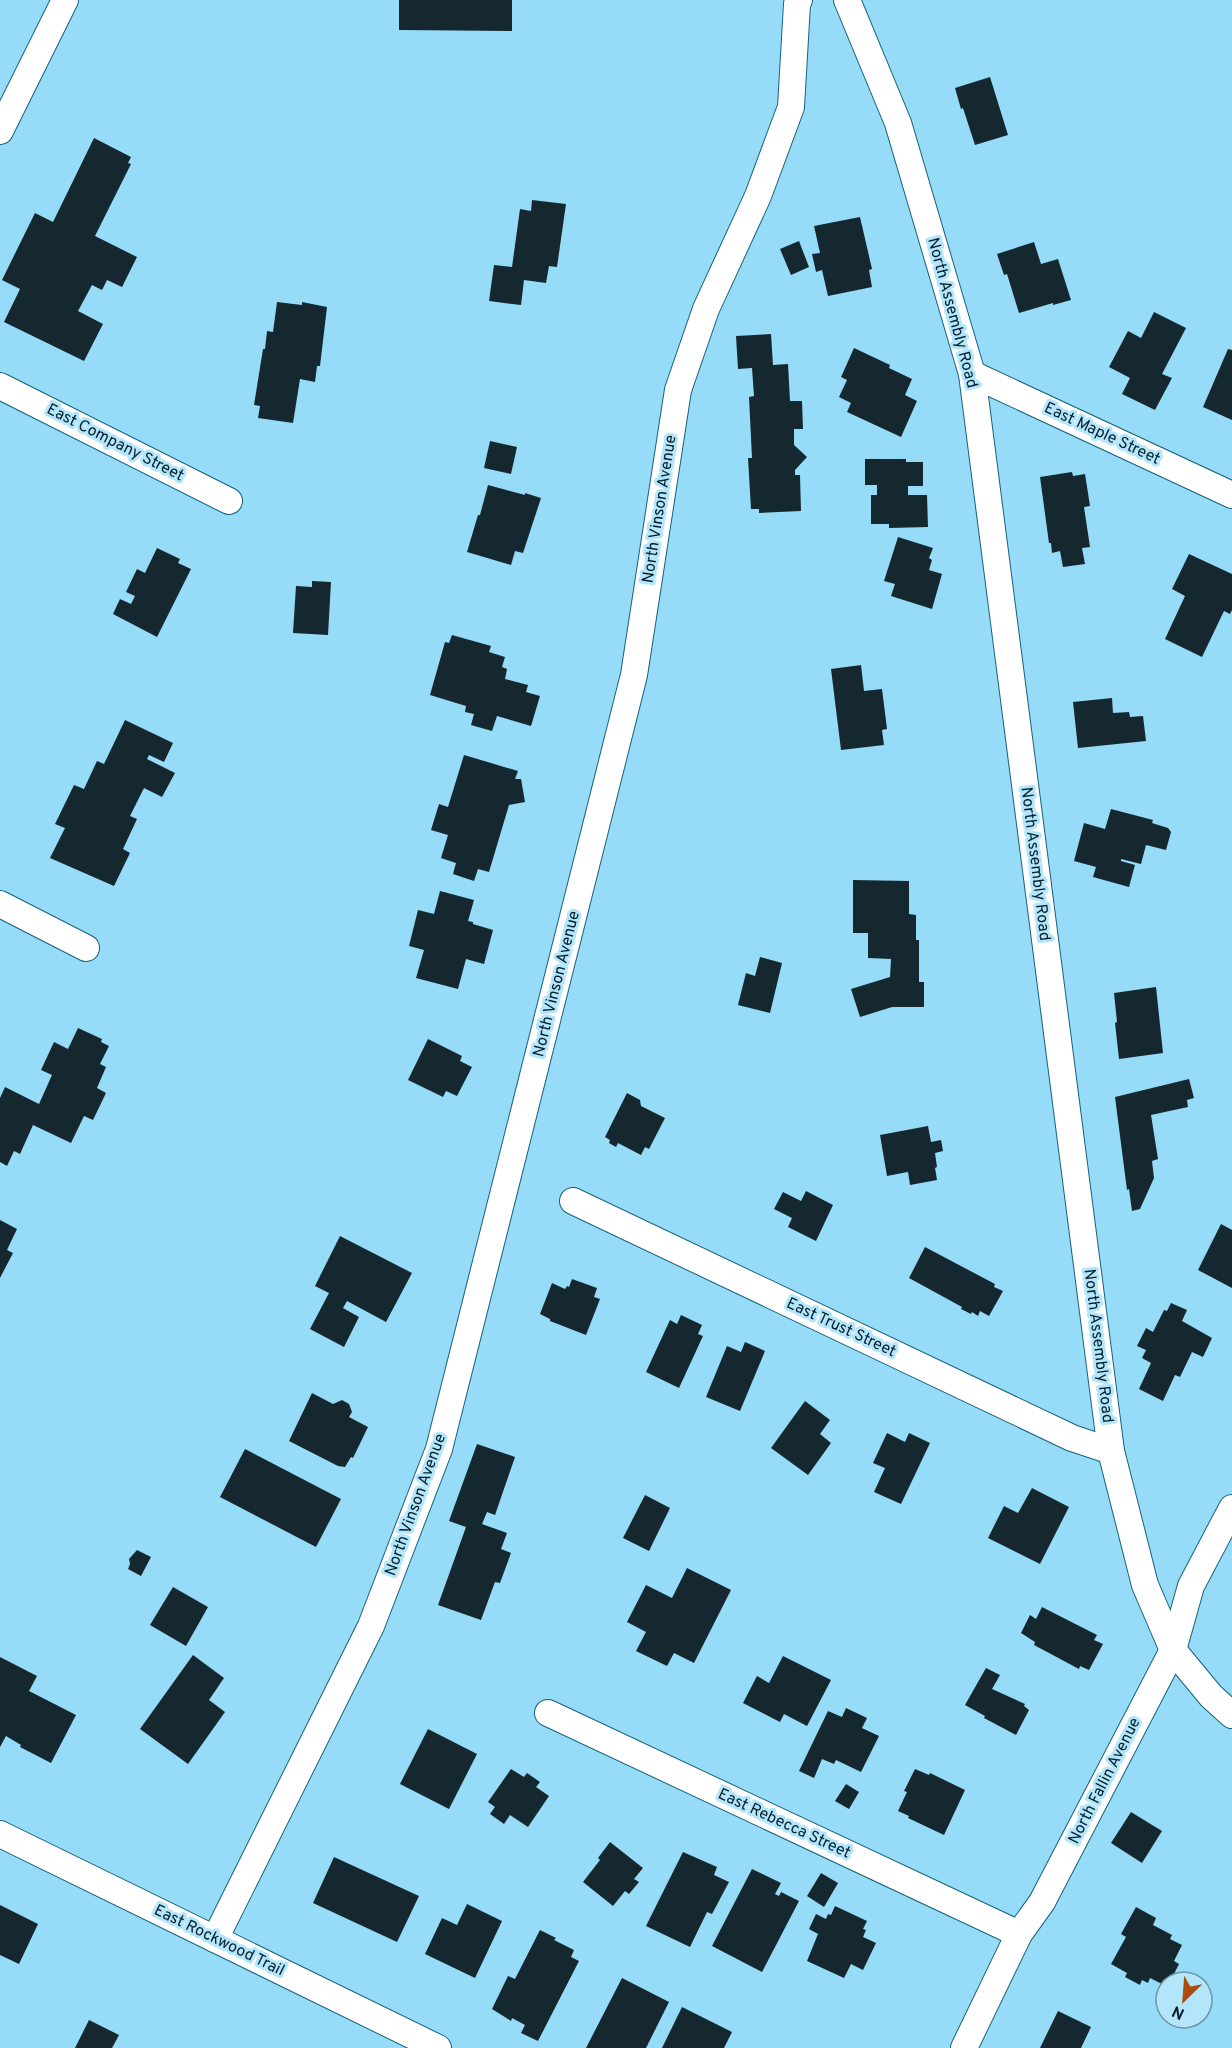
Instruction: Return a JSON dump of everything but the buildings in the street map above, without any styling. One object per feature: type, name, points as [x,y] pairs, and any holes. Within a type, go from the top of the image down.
[{"type":"street","points":[[0,131],[65,0]]},
{"type":"street","name":"North Vinson Avenue","points":[[215,1939],[371,1626],[439,1449],[634,675],[678,390],[706,309],[758,196],[791,107],[799,0]]},
{"type":"street","name":"North Assembly Road","points":[[847,0],[898,123],[972,374],[1111,1451],[1145,1585],[1173,1650],[1211,1696],[1232,1715]]},
{"type":"street","name":"East Maple Street","points":[[972,374],[1232,495]]},
{"type":"street","name":"East Company Street","points":[[0,386],[229,501]]},
{"type":"street","points":[[0,904],[86,948]]},
{"type":"street","name":"East Trust Street","points":[[573,1201],[1072,1438],[1111,1451]]},
{"type":"street","name":"North Fallin Avenue","points":[[964,2048],[1019,1934],[1042,1902],[1173,1650],[1191,1586],[1232,1508]]},
{"type":"street","name":"East Rebecca Street","points":[[548,1713],[1019,1934]]},
{"type":"street","name":"East Rockwood Trail","points":[[0,1834],[438,2048]]}]
